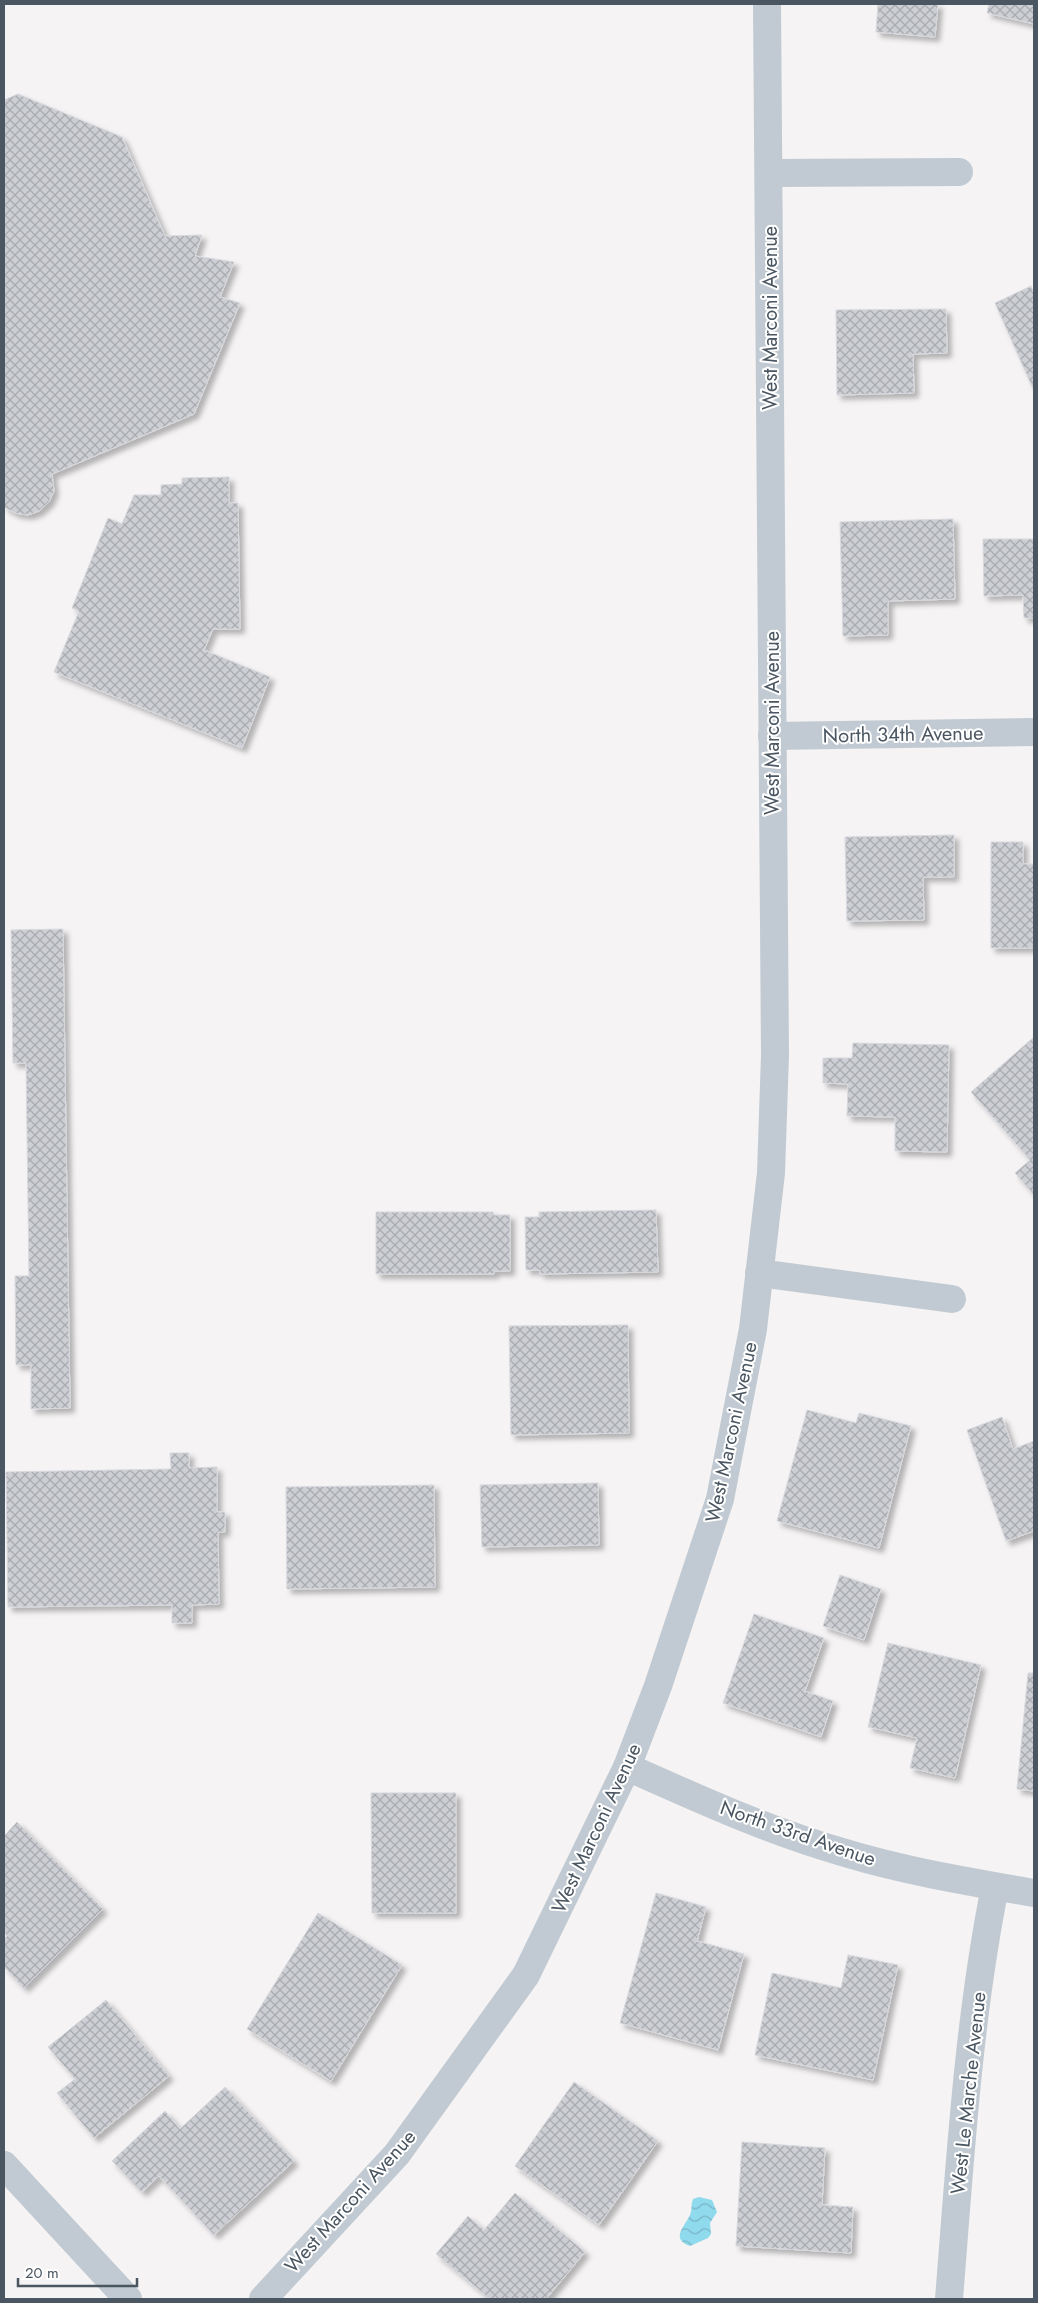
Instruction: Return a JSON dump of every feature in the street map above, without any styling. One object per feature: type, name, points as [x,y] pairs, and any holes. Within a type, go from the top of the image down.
[{"type":"street","name":"West Marconi Avenue","points":[[263,2299],[397,2154],[526,1975],[627,1767],[658,1686],[720,1499],[753,1329],[760,1273],[771,1173],[775,1054],[767,4]]},
{"type":"street","points":[[768,173],[958,172]]},
{"type":"street","name":"North 34th Avenue","points":[[772,736],[1034,732]]},
{"type":"street","points":[[760,1273],[952,1299]]},
{"type":"street","name":"North 33rd Avenue","points":[[627,1767],[752,1822],[842,1852],[995,1887],[1034,1893]]},
{"type":"street","name":"West Le Marche Avenue","points":[[948,2299],[968,2073],[988,1920],[995,1887]]},
{"type":"street","points":[[4,2165],[128,2299]]},
{"type":"water","points":[[699,2197],[712,2200],[717,2212],[710,2223],[711,2234],[708,2238],[690,2246],[680,2239],[680,2235],[691,2212],[693,2199]]},
{"type":"building","points":[[878,4],[938,4],[935,37],[876,32]]},
{"type":"building","points":[[989,4],[1034,4],[1034,24],[987,13]]},
{"type":"building","points":[[18,94],[122,137],[165,236],[202,235],[195,256],[234,262],[220,297],[240,303],[194,414],[52,474],[54,491],[49,502],[39,511],[28,515],[15,513],[4,507],[4,100]]},
{"type":"building","points":[[1031,286],[1034,294],[1034,391],[995,303]]},
{"type":"building","points":[[946,309],[947,353],[913,354],[914,393],[837,395],[836,310]]},
{"type":"building","points":[[229,477],[229,503],[238,503],[240,629],[213,629],[204,650],[270,677],[242,748],[54,672],[79,611],[72,608],[108,518],[122,524],[134,495],[161,495],[161,485],[182,484],[182,478]]},
{"type":"building","points":[[953,519],[955,599],[888,601],[888,635],[843,636],[840,522]]},
{"type":"building","points":[[983,539],[1034,539],[1034,618],[1024,618],[1023,595],[984,596]]},
{"type":"building","points":[[954,835],[954,877],[923,877],[924,920],[847,921],[845,837]]},
{"type":"building","points":[[991,842],[1023,842],[1023,864],[1034,864],[1034,948],[991,948]]},
{"type":"building","points":[[63,929],[70,1408],[31,1409],[31,1365],[16,1365],[15,1276],[29,1276],[26,1063],[13,1063],[11,930]]},
{"type":"building","points":[[1034,1037],[1034,1195],[1015,1173],[1030,1160],[971,1092]]},
{"type":"building","points":[[853,1043],[949,1045],[947,1152],[895,1151],[895,1117],[847,1116],[848,1084],[823,1083],[823,1058],[852,1058]]},
{"type":"building","points":[[656,1210],[658,1272],[540,1274],[540,1270],[526,1270],[525,1217],[539,1217],[539,1212]]},
{"type":"building","points":[[376,1212],[493,1212],[494,1215],[510,1215],[510,1271],[494,1271],[494,1274],[376,1274]]},
{"type":"building","points":[[628,1325],[629,1433],[511,1435],[509,1326]]},
{"type":"building","points":[[807,1410],[856,1423],[859,1413],[911,1426],[879,1548],[777,1521]]},
{"type":"building","points":[[1002,1417],[1013,1449],[1034,1441],[1034,1531],[1006,1541],[967,1430]]},
{"type":"building","points":[[170,1453],[189,1453],[189,1468],[217,1467],[217,1512],[225,1512],[225,1532],[218,1532],[219,1604],[192,1605],[192,1623],[172,1623],[172,1605],[8,1607],[6,1472],[171,1469]]},
{"type":"building","points":[[598,1483],[599,1545],[482,1547],[480,1485]]},
{"type":"building","points":[[434,1485],[435,1587],[287,1589],[286,1487]]},
{"type":"building","points":[[840,1575],[881,1589],[864,1640],[823,1626]]},
{"type":"building","points":[[754,1614],[824,1638],[805,1691],[833,1701],[821,1737],[723,1703]]},
{"type":"building","points":[[888,1643],[981,1665],[955,1778],[910,1768],[917,1738],[868,1727]]},
{"type":"building","points":[[1028,1673],[1034,1673],[1034,1791],[1017,1789]]},
{"type":"building","points":[[371,1793],[456,1793],[456,1913],[372,1913]]},
{"type":"building","points":[[17,1822],[103,1909],[24,1988],[4,1967],[4,1939],[7,1936],[4,1932],[4,1836]]},
{"type":"building","points":[[656,1893],[706,1907],[697,1941],[744,1954],[718,2050],[620,2023]]},
{"type":"building","points":[[318,1913],[402,1965],[331,2081],[247,2029]]},
{"type":"building","points":[[848,1955],[898,1965],[873,2080],[755,2055],[772,1973],[841,1988]]},
{"type":"building","points":[[106,2000],[169,2076],[94,2138],[57,2093],[75,2079],[48,2047]]},
{"type":"building","points":[[574,2082],[658,2141],[599,2225],[515,2166]]},
{"type":"building","points":[[225,2087],[294,2161],[214,2235],[159,2176],[142,2192],[112,2161],[165,2111],[180,2129]]},
{"type":"building","points":[[742,2142],[825,2148],[822,2205],[853,2207],[851,2253],[736,2246]]},
{"type":"building","points":[[515,2193],[585,2252],[546,2299],[490,2299],[436,2254],[468,2216],[484,2230]]}]
